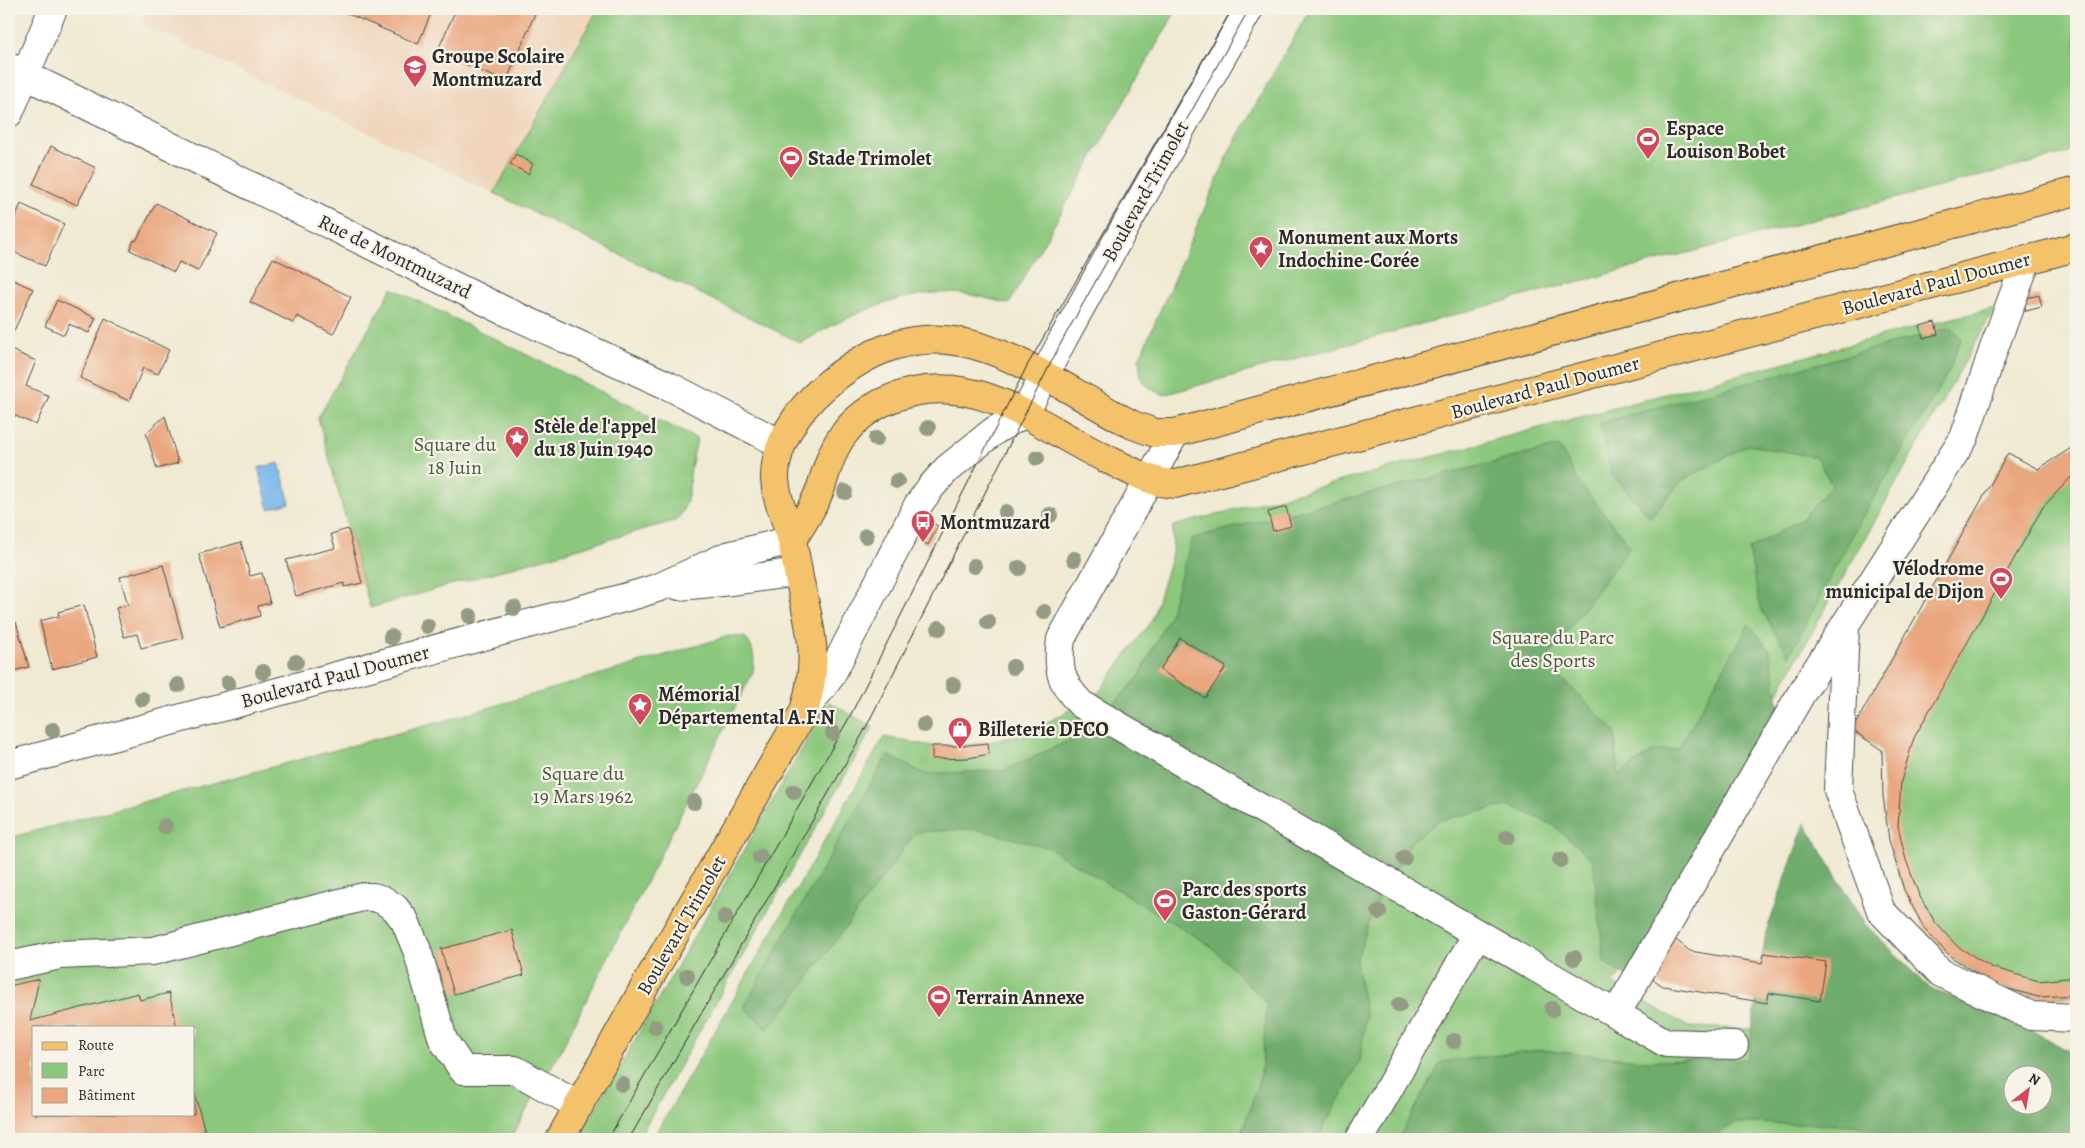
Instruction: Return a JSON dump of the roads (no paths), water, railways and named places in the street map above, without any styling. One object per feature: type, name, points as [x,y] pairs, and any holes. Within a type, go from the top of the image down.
[{"type":"main road","points":[[781,444],[799,415],[816,394],[840,374],[861,359],[888,348],[916,342],[943,339],[964,341],[988,348],[1036,370],[1133,425],[1155,432],[1175,433],[2076,190]]},
{"type":"main road","name":"Boulevard Paul Doumer","points":[[792,540],[815,502],[830,460],[843,436],[858,419],[876,405],[896,396],[943,389],[989,397],[1025,413],[1080,445],[1149,480],[1163,484],[1188,482],[2076,247]]},
{"type":"main road","name":"Boulevard Trimolet","points":[[560,1139],[654,970],[804,711],[811,684],[814,649],[792,540],[776,487],[776,460],[781,444]]},
{"type":"street","points":[[9,113],[17,71],[53,9]]},
{"type":"street","name":"Boulevard Trimolet","points":[[1036,370],[1231,9]]},
{"type":"street","name":"Boulevard Trimolet","points":[[1036,370],[1062,341],[1249,9]]},
{"type":"street","name":"Rue de Montmuzard","points":[[17,71],[505,311],[669,386],[781,444]]},
{"type":"street","points":[[1616,1014],[1795,703],[1964,438],[1995,344],[2027,259]]},
{"type":"street","points":[[804,711],[830,677],[918,505],[931,487],[948,469],[994,430],[1025,413],[1036,370]]},
{"type":"street","points":[[1175,433],[1061,639],[1058,660],[1062,679],[1071,694],[1081,704],[1666,1043],[1734,1044]]},
{"type":"street","points":[[660,587],[727,556],[792,540]]},
{"type":"street","points":[[660,587],[732,581],[798,572]]},
{"type":"street","name":"Boulevard Paul Doumer","points":[[9,765],[660,587]]},
{"type":"street","points":[[1845,625],[1838,790],[1881,911],[1941,973],[2031,1016],[2076,1018]]},
{"type":"street","points":[[9,966],[60,955],[153,951],[363,897],[373,897],[395,908],[404,921],[417,950],[443,1040],[462,1070],[515,1070],[579,1106]]},
{"type":"street","points":[[1360,1139],[1477,934]]},
{"type":"water","points":[[279,463],[290,503],[269,509],[258,468]]},
{"type":"tram line","points":[[608,1139],[849,718],[1027,366],[1232,9]]},
{"type":"tram line","points":[[629,1139],[863,733],[1062,341],[1249,9]]},
{"type":"place","name":"Groupe Scolaire Montmuzard","points":[[415,88]]},
{"type":"place","name":"Espace Louison Bobet","points":[[1648,160]]},
{"type":"place","name":"Stade Trimolet","points":[[791,179]]},
{"type":"place","name":"Monument aux Morts Indochine-Corée","points":[[1261,269]]},
{"type":"place","name":"Stèle de l'appel du 18 Juin 1940","points":[[517,459]]},
{"type":"place","name":"Montmuzard","points":[[923,543]]},
{"type":"place","name":"Vélodrome municipal de Dijon","points":[[2001,600]]},
{"type":"place","name":"Mémorial Départemental A.F.N","points":[[640,726]]},
{"type":"place","name":"Billeterie DFCO","points":[[960,750]]},
{"type":"place","name":"Parc des sports Gaston-Gérard","points":[[1165,922]]},
{"type":"place","name":"Terrain Annexe","points":[[939,1018]]},
{"type":"park label","name":"Square du 18 Juin","points":[[455,456]]},
{"type":"park label","name":"Square du Parc des Sports","points":[[1553,648]]},
{"type":"park label","name":"Square du 19 Mars 1962","points":[[583,784]]}]
